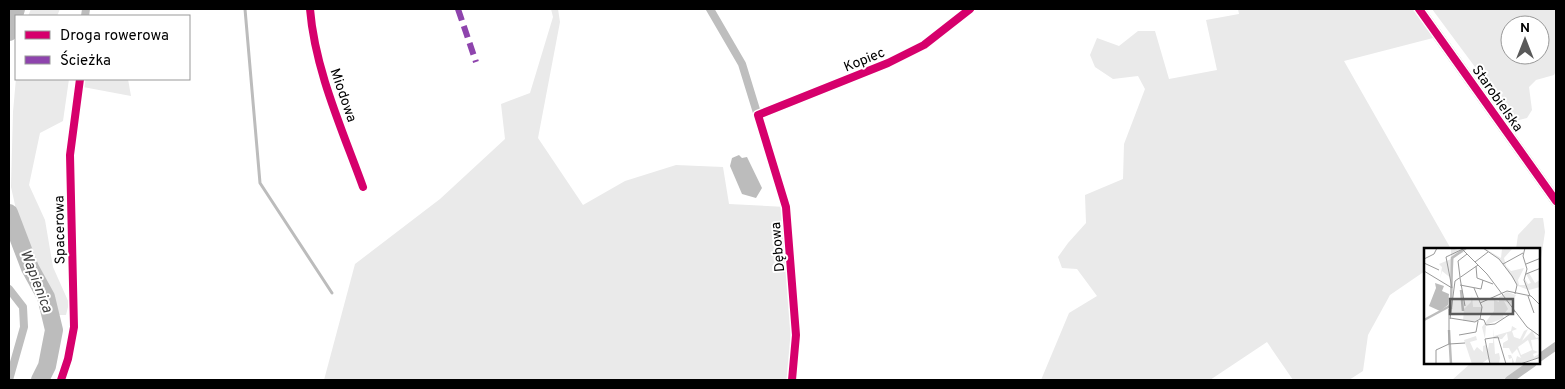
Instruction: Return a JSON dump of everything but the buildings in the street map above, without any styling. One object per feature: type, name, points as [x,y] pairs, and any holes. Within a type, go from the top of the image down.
[{"type":"street","name":"Miodowa","points":[[310,9],[312,34],[322,72],[363,187]]},
{"type":"street","name":"Dębowa","points":[[710,9],[742,64],[786,207],[796,335],[792,380]]},
{"type":"street","name":"Kopiec","points":[[758,115],[888,63],[924,45],[970,9]]},
{"type":"street","name":"Starobielska","points":[[1419,9],[1556,201]]},
{"type":"street","name":"Spacerowa","points":[[61,380],[68,359],[74,327],[70,155],[80,80]]},
{"type":"street","points":[[9,289],[23,308],[24,327],[10,380]]},
{"type":"street","points":[[1540,357],[1556,346]]},
{"type":"street","points":[[1509,380],[1532,364]]},
{"type":"shaded area","points":[[31,9],[60,9],[57,15],[28,15]]},
{"type":"shaded area","points":[[551,9],[558,9],[560,22],[538,138],[583,205],[625,181],[676,165],[723,167],[729,204],[786,207],[796,335],[792,380],[324,380],[355,264],[440,199],[505,139],[501,104],[530,93],[553,17]]},
{"type":"shaded area","points":[[1238,9],[1412,9],[1433,38],[1344,61],[1450,248],[1424,248],[1424,272],[1390,295],[1368,335],[1363,371],[1349,380],[1293,380],[1267,342],[1210,380],[1041,380],[1069,313],[1097,296],[1077,269],[1062,268],[1058,257],[1086,223],[1085,195],[1123,179],[1124,144],[1145,89],[1138,76],[1113,79],[1095,67],[1090,55],[1097,38],[1119,46],[1138,31],[1155,31],[1169,79],[1217,70],[1206,20],[1239,14]]},
{"type":"shaded area","points":[[1432,9],[1556,9],[1556,71],[1554,75],[1536,80],[1529,87],[1532,110],[1527,118],[1515,121]]},
{"type":"shaded area","points":[[16,80],[69,80],[63,121],[40,133],[29,185],[45,220],[53,267],[69,303],[66,315],[56,315],[51,297],[21,232],[11,187]]},
{"type":"shaded area","points":[[84,80],[128,80],[131,96],[83,87]]},
{"type":"shaded area","points":[[739,155],[742,158],[747,157],[762,188],[756,198],[742,194],[730,166],[732,158]]},
{"type":"shaded area","points":[[1534,218],[1543,218],[1545,232],[1540,265],[1540,248],[1516,248],[1518,235]]},
{"type":"shaded area","points":[[1470,364],[1528,364],[1509,380],[1452,380]]},
{"type":"waterway","name":"Wapienica","points":[[9,32],[16,9]]},
{"type":"waterway","points":[[245,9],[260,183],[332,293]]},
{"type":"waterway","name":"Wapienica","points":[[9,213],[30,268],[46,297],[54,330],[47,366],[40,380]]},
{"type":"marked path","points":[[458,9],[476,62]]},
{"type":"cycle path","points":[[310,9],[317,54],[323,77],[363,187]]},
{"type":"cycle path","points":[[792,380],[796,335],[786,207],[758,115],[888,63],[924,45],[970,9]]},
{"type":"cycle path","points":[[1419,9],[1556,201]]},
{"type":"cycle path","points":[[61,380],[68,359],[74,327],[70,155],[80,80]]}]
